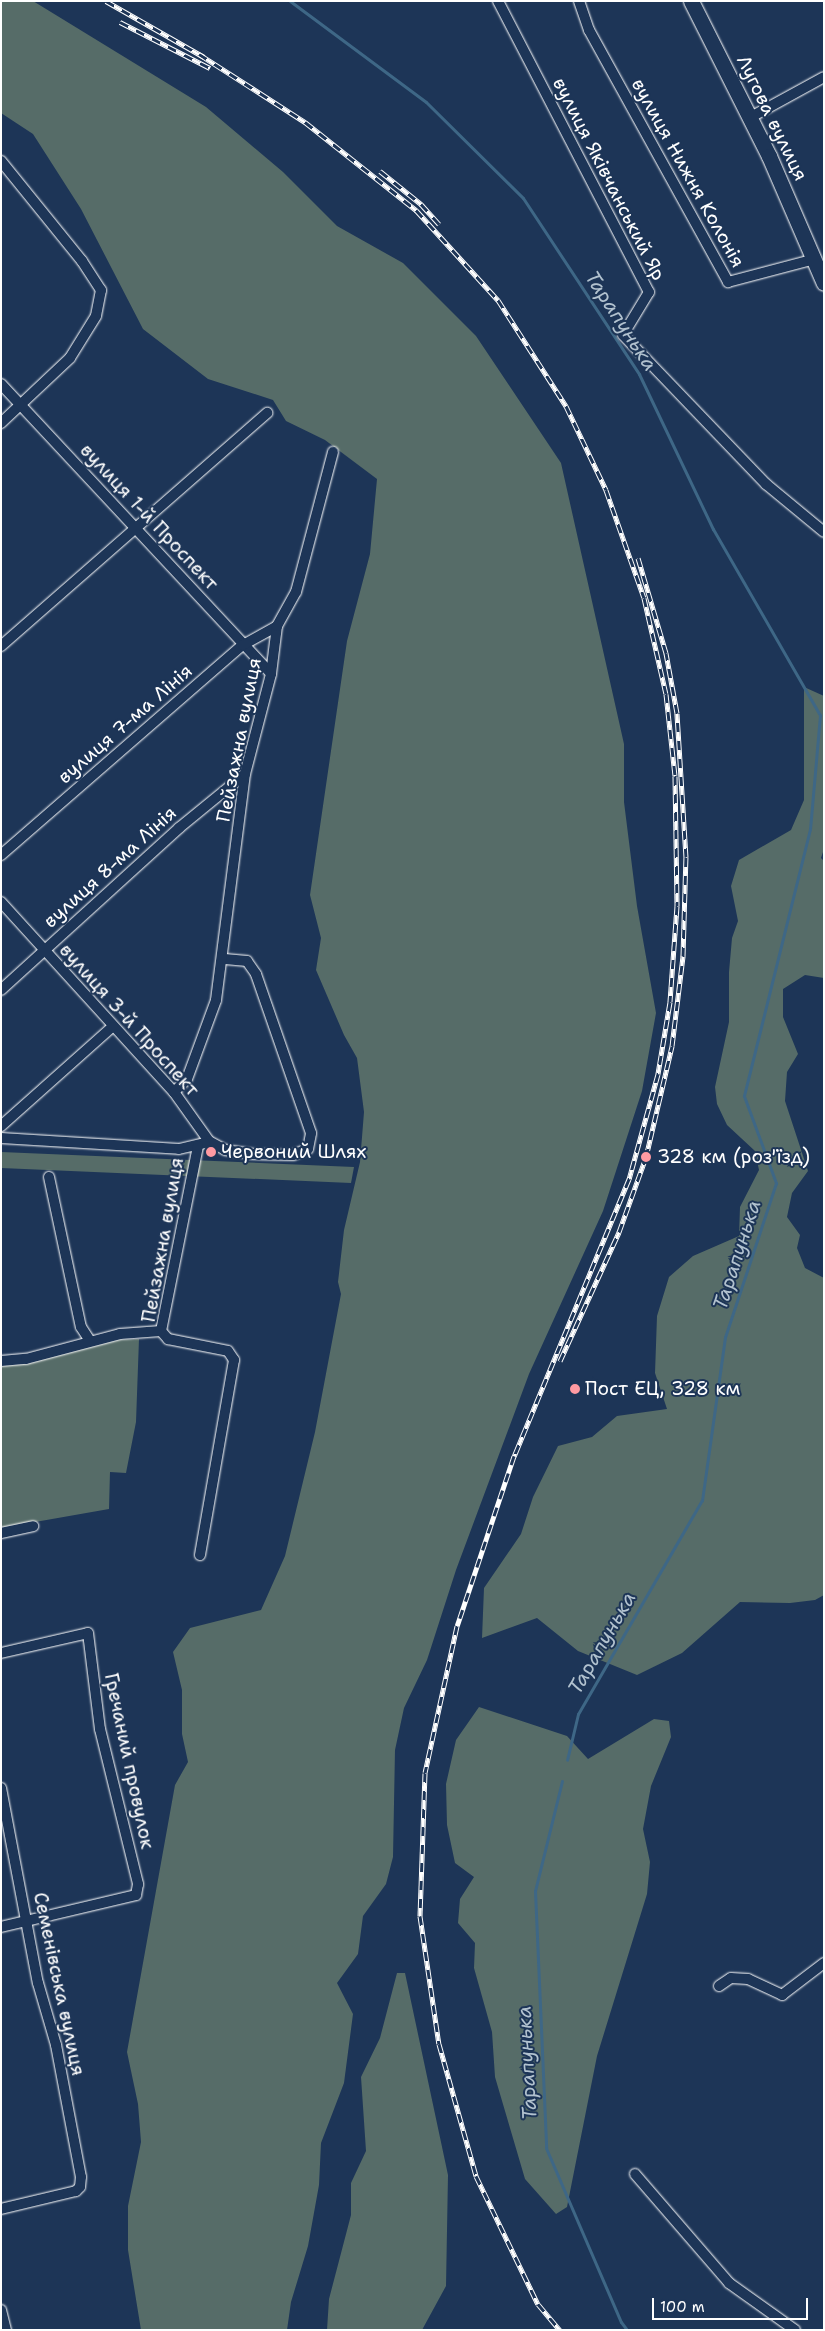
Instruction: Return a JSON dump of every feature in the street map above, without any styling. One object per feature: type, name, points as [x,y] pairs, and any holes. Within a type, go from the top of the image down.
[{"type":"street","name":"вулиця Яківчанський Яр","points":[[498,1],[649,292],[623,335],[766,484],[824,532]]},
{"type":"street","name":"вулиця Нижня Колонія","points":[[579,1],[589,30],[728,282],[815,259]]},
{"type":"street","name":"Лугова вулиця","points":[[691,1],[751,117],[824,283]]},
{"type":"street","points":[[751,117],[824,76]]},
{"type":"street","points":[[1,161],[82,261],[101,290],[96,316],[70,358],[1,422]]},
{"type":"street","name":"вулиця 1-й Проспект","points":[[1,384],[270,674]]},
{"type":"street","points":[[1,646],[268,413]]},
{"type":"street","name":"Пейзажна вулиця","points":[[174,1092],[187,1079],[216,1000],[246,774],[270,674],[277,626],[296,592],[333,452]]},
{"type":"street","name":"вулиця 7-ма Лінія","points":[[1,855],[243,645],[277,626]]},
{"type":"street","name":"вулиця 8-ма Лінія","points":[[1,990],[178,828],[246,774]]},
{"type":"street","name":"вулиця 3-й Проспект","points":[[1,902],[112,1027],[174,1092],[209,1141]]},
{"type":"street","points":[[1,1138],[179,1148],[198,1146],[209,1141],[225,1150],[293,1155],[308,1149],[311,1133],[256,974],[247,961],[222,959]]},
{"type":"street","points":[[1,1126],[112,1027]]},
{"type":"street","name":"Пейзажна вулиця","points":[[165,1335],[198,1146]]},
{"type":"street","points":[[49,1178],[81,1327],[90,1341]]},
{"type":"street","points":[[1,1361],[26,1359],[120,1334],[165,1335],[228,1351],[234,1360],[200,1555]]},
{"type":"street","points":[[1,1533],[33,1526]]},
{"type":"street","name":"Гречаний провулок","points":[[1,1653],[88,1633],[100,1729],[138,1884],[136,1895],[27,1922]]},
{"type":"street","name":"Семенівська вулиця","points":[[1,1788],[38,1983],[56,2045],[80,2187],[76,2191],[1,2209]]},
{"type":"street","points":[[1,1927],[27,1922]]},
{"type":"street","points":[[719,1986],[731,1978],[748,1979],[782,1995],[824,1963]]},
{"type":"street","points":[[635,2174],[729,2284],[795,2330]]},
{"type":"street","points":[[1,2310],[6,2330]]},
{"type":"green space","points":[[1,1],[33,1],[206,107],[283,172],[337,226],[403,263],[476,336],[561,463],[624,744],[624,802],[637,906],[656,1013],[642,1091],[603,1211],[529,1374],[456,1570],[427,1660],[404,1708],[395,1750],[393,1857],[386,1884],[363,1916],[358,1954],[337,1983],[353,2014],[344,2083],[321,2143],[319,2185],[308,2246],[291,2302],[287,2330],[141,2330],[128,2250],[128,2206],[141,2142],[138,2104],[127,2052],[175,1785],[188,1762],[182,1734],[182,1690],[173,1652],[190,1628],[261,1610],[285,1556],[315,1432],[341,1294],[338,1282],[344,1230],[360,1162],[364,1112],[357,1058],[344,1035],[316,970],[321,938],[310,895],[347,641],[370,554],[377,479],[325,440],[286,421],[273,400],[208,379],[143,329],[81,209],[33,134],[1,113]]},
{"type":"green space","points":[[804,687],[824,696],[824,849],[821,858],[824,861],[824,978],[805,975],[783,989],[783,1017],[798,1054],[787,1072],[785,1101],[808,1171],[792,1193],[787,1217],[800,1235],[797,1248],[805,1268],[824,1278],[824,1595],[815,1600],[790,1603],[740,1602],[682,1653],[637,1675],[578,1651],[537,1618],[482,1638],[484,1588],[521,1534],[533,1497],[558,1446],[592,1437],[617,1416],[667,1409],[655,1373],[657,1316],[669,1277],[693,1256],[739,1236],[740,1207],[759,1170],[755,1151],[727,1125],[717,1104],[715,1087],[729,1022],[729,972],[732,938],[738,921],[731,886],[739,860],[791,830],[804,800]]},
{"type":"green space","points":[[1,1152],[354,1167],[351,1183],[1,1168]]},
{"type":"green space","points":[[139,1339],[136,1422],[126,1473],[110,1472],[109,1509],[1,1528],[1,1365],[107,1340]]},
{"type":"green space","points":[[479,1707],[567,1736],[588,1759],[654,1719],[669,1721],[671,1737],[651,1786],[643,1829],[650,1862],[647,1894],[597,2056],[567,2207],[556,2214],[525,2179],[495,2077],[492,2032],[474,1968],[475,1943],[458,1923],[460,1899],[474,1877],[455,1863],[447,1825],[446,1784],[456,1740]]},
{"type":"green space","points":[[397,1973],[405,1973],[448,2175],[446,2286],[422,2330],[327,2330],[329,2299],[351,2215],[351,2183],[366,2151],[361,2077],[380,2038]]},
{"type":"waterway","name":"Тарапунька","points":[[290,1],[426,102],[523,198],[639,374],[713,529],[820,715],[810,829],[744,1096],[776,1183],[725,1337],[702,1500],[578,1714],[567,1760]]},
{"type":"waterway","name":"Тарапунька","points":[[562,1781],[535,1891],[546,2148],[621,2322],[627,2330]]},
{"type":"railway","points":[[106,1],[204,57]]},
{"type":"railway","points":[[120,22],[210,68]]},
{"type":"railway","points":[[199,54],[305,122],[416,210],[498,300],[566,406],[606,490],[644,598],[666,694],[675,776],[677,906],[670,1002],[658,1074],[629,1179],[514,1456],[457,1626],[425,1773],[420,1916],[439,2044],[476,2176],[538,2304],[560,2330]]},
{"type":"railway","points":[[380,171],[421,204],[439,224]]},
{"type":"railway","points":[[560,1361],[619,1232],[646,1157],[672,1046],[683,956],[686,857],[677,713],[666,653],[638,558]]},
{"type":"place","name":"Червоний Шлях","points":[[211,1152]]},
{"type":"place","name":"328 км (роз'їзд)","points":[[646,1157]]},
{"type":"place","name":"Пост ЕЦ, 328 км","points":[[575,1389]]}]
